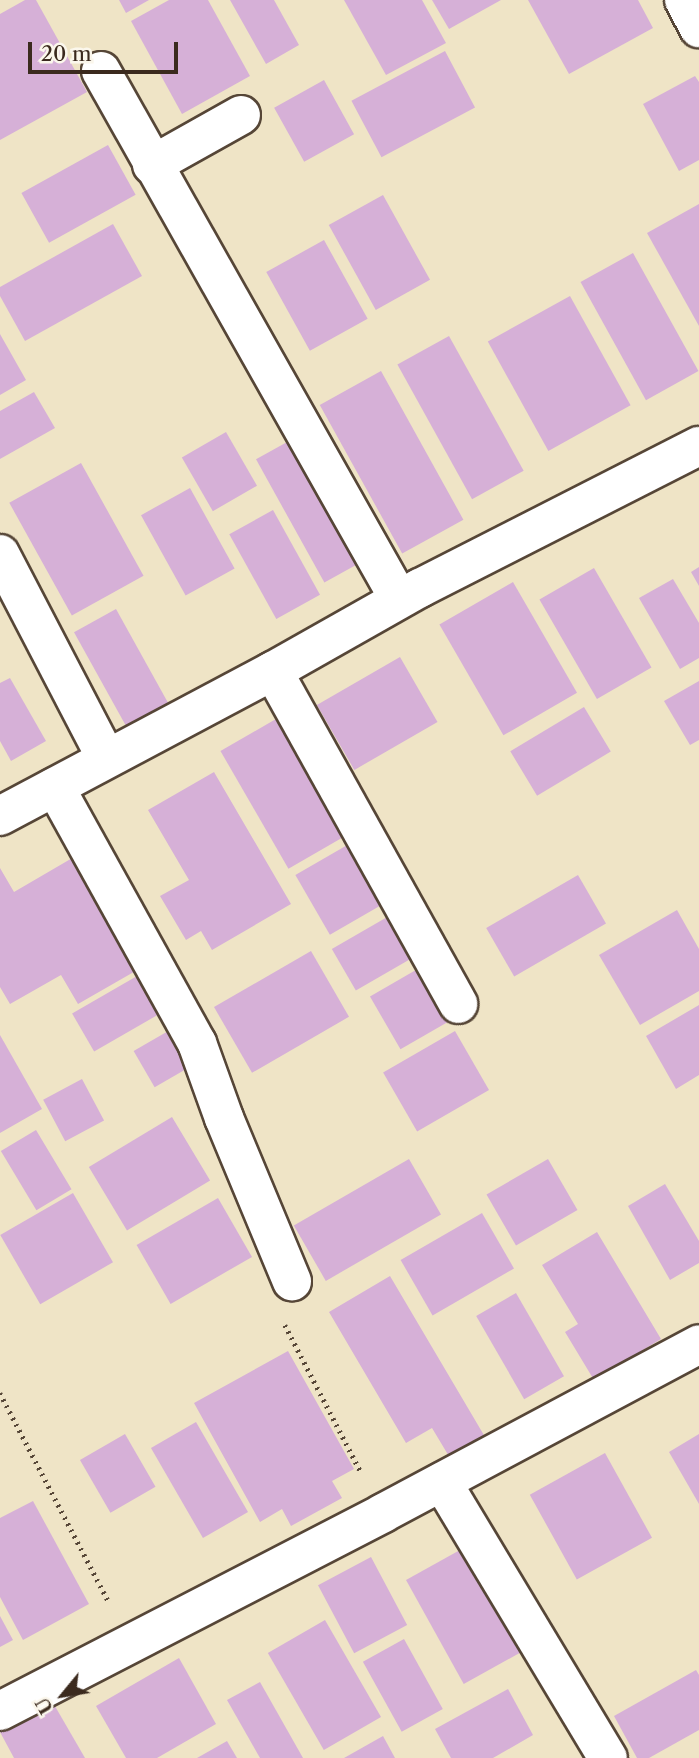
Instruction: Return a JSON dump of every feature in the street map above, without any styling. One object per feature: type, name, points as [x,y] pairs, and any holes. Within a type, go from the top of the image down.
[{"type":"street","points":[[684,0],[699,28]]},
{"type":"street","points":[[101,71],[399,599]]},
{"type":"street","points":[[152,165],[241,115]]},
{"type":"street","points":[[0,816],[273,671],[399,599],[699,446]]},
{"type":"street","points":[[0,554],[106,758]]},
{"type":"street","points":[[273,671],[458,1004]]},
{"type":"street","points":[[55,787],[197,1043],[224,1118],[292,1281]]},
{"type":"street","points":[[0,1711],[383,1513],[699,1344]]},
{"type":"street","points":[[442,1482],[608,1758]]},
{"type":"path","points":[[292,1281],[285,1326],[383,1513]]},
{"type":"path","points":[[0,1393],[131,1644]]},
{"type":"building","points":[[25,0],[36,0],[87,92],[0,140],[0,14]]},
{"type":"building","points":[[119,0],[149,0],[126,13]]},
{"type":"building","points":[[169,0],[208,0],[250,76],[182,114],[131,21]]},
{"type":"building","points":[[230,0],[274,0],[299,45],[266,64]]},
{"type":"building","points":[[344,0],[422,0],[446,43],[386,75]]},
{"type":"building","points":[[432,0],[501,0],[449,29]]},
{"type":"building","points":[[528,0],[638,0],[653,28],[569,74]]},
{"type":"building","points":[[445,51],[475,108],[381,157],[351,101]]},
{"type":"building","points":[[695,76],[699,82],[699,160],[679,171],[643,104]]},
{"type":"building","points":[[324,80],[354,134],[304,162],[274,108]]},
{"type":"building","points":[[108,145],[136,195],[49,243],[21,193]]},
{"type":"building","points":[[383,195],[430,280],[376,310],[329,225]]},
{"type":"building","points":[[699,204],[699,326],[647,233]]},
{"type":"building","points":[[113,224],[142,276],[25,341],[0,296],[0,287]]},
{"type":"building","points":[[324,240],[368,319],[310,351],[266,272]]},
{"type":"building","points":[[633,253],[698,371],[646,400],[581,282]]},
{"type":"building","points":[[570,296],[631,405],[548,451],[488,342]]},
{"type":"building","points":[[0,334],[26,380],[0,395]]},
{"type":"building","points":[[449,336],[524,471],[472,499],[397,365]]},
{"type":"building","points":[[381,371],[463,520],[402,554],[320,405]]},
{"type":"building","points":[[34,392],[55,428],[0,459],[0,411]]},
{"type":"building","points":[[226,432],[257,486],[213,511],[182,458]]},
{"type":"building","points":[[298,436],[366,559],[324,583],[256,459]]},
{"type":"building","points":[[81,463],[144,576],[72,616],[9,503]]},
{"type":"building","points":[[190,488],[235,568],[186,596],[141,515]]},
{"type":"building","points":[[273,510],[320,595],[276,619],[229,534]]},
{"type":"building","points":[[699,567],[699,586],[691,572]]},
{"type":"building","points":[[594,568],[652,668],[597,699],[539,600]]},
{"type":"building","points":[[673,579],[699,623],[699,658],[680,669],[639,598]]},
{"type":"building","points":[[513,582],[577,693],[503,735],[439,624]]},
{"type":"building","points":[[116,609],[170,706],[128,729],[74,632]]},
{"type":"building","points":[[400,657],[438,722],[354,770],[317,705]]},
{"type":"building","points":[[10,678],[46,741],[11,761],[0,741],[0,683]]},
{"type":"building","points":[[699,681],[699,740],[690,745],[664,701]]},
{"type":"building","points":[[584,707],[611,752],[537,796],[510,751]]},
{"type":"building","points":[[288,712],[356,830],[288,869],[220,751]]},
{"type":"building","points":[[214,772],[291,904],[212,950],[201,931],[186,940],[160,896],[189,880],[148,810]]},
{"type":"building","points":[[356,840],[391,900],[330,935],[295,875]]},
{"type":"building","points":[[74,857],[139,969],[78,1004],[61,975],[10,1004],[0,987],[0,868],[14,892]]},
{"type":"building","points":[[578,875],[606,923],[514,976],[486,928]]},
{"type":"building","points":[[677,910],[699,949],[699,991],[640,1025],[599,955]]},
{"type":"building","points":[[389,916],[413,958],[356,991],[332,949]]},
{"type":"building","points":[[311,951],[349,1017],[252,1073],[214,1007]]},
{"type":"building","points":[[428,963],[458,1016],[400,1049],[370,996]]},
{"type":"building","points":[[144,972],[166,1010],[94,1052],[72,1014]]},
{"type":"building","points":[[699,1005],[699,1075],[676,1089],[646,1036]]},
{"type":"building","points":[[170,1030],[191,1066],[155,1087],[134,1051]]},
{"type":"building","points":[[455,1031],[489,1090],[417,1131],[383,1072]]},
{"type":"building","points":[[0,1035],[42,1109],[0,1133]]},
{"type":"building","points":[[82,1079],[104,1120],[65,1141],[43,1100]]},
{"type":"building","points":[[172,1117],[210,1180],[127,1230],[89,1167]]},
{"type":"building","points":[[36,1130],[72,1189],[36,1210],[1,1151]]},
{"type":"building","points":[[409,1159],[441,1214],[326,1281],[294,1226]]},
{"type":"building","points":[[548,1159],[578,1210],[516,1246],[487,1194]]},
{"type":"building","points":[[665,1184],[699,1241],[699,1263],[670,1280],[628,1206]]},
{"type":"building","points":[[73,1193],[113,1262],[40,1304],[0,1235]]},
{"type":"building","points":[[218,1198],[252,1257],[171,1304],[137,1245]]},
{"type":"building","points":[[482,1213],[514,1268],[433,1315],[401,1260]]},
{"type":"building","points":[[597,1232],[661,1339],[594,1380],[565,1332],[578,1324],[542,1265]]},
{"type":"building","points":[[390,1276],[488,1442],[453,1463],[432,1428],[406,1443],[329,1312]]},
{"type":"building","points":[[516,1293],[564,1376],[524,1399],[476,1316]]},
{"type":"building","points":[[288,1351],[354,1469],[332,1481],[342,1498],[291,1526],[282,1509],[260,1522],[194,1403]]},
{"type":"building","points":[[196,1422],[248,1512],[203,1538],[151,1448]]},
{"type":"building","points":[[125,1434],[156,1487],[110,1513],[80,1460]]},
{"type":"building","points":[[699,1434],[699,1504],[669,1452]]},
{"type":"building","points":[[605,1453],[652,1538],[577,1580],[530,1495]]},
{"type":"building","points":[[33,1501],[89,1604],[23,1640],[0,1597],[0,1518]]},
{"type":"building","points":[[469,1545],[527,1649],[464,1684],[406,1580]]},
{"type":"building","points":[[371,1557],[407,1625],[354,1653],[318,1585]]},
{"type":"building","points":[[0,1616],[13,1640],[0,1647]]},
{"type":"building","points":[[325,1620],[381,1717],[324,1750],[268,1653]]},
{"type":"building","points":[[404,1639],[443,1709],[402,1732],[363,1662]]},
{"type":"building","points":[[179,1658],[216,1724],[157,1758],[126,1758],[96,1706]]},
{"type":"building","points":[[696,1670],[699,1675],[699,1730],[649,1758],[637,1758],[614,1716]]},
{"type":"building","points":[[260,1682],[303,1758],[260,1758],[227,1700]]},
{"type":"building","points":[[508,1689],[533,1735],[493,1758],[451,1758],[435,1729]]},
{"type":"building","points":[[52,1701],[85,1758],[14,1758],[0,1732]]},
{"type":"building","points":[[383,1736],[395,1758],[344,1758]]},
{"type":"building","points":[[227,1741],[237,1758],[197,1758]]}]
